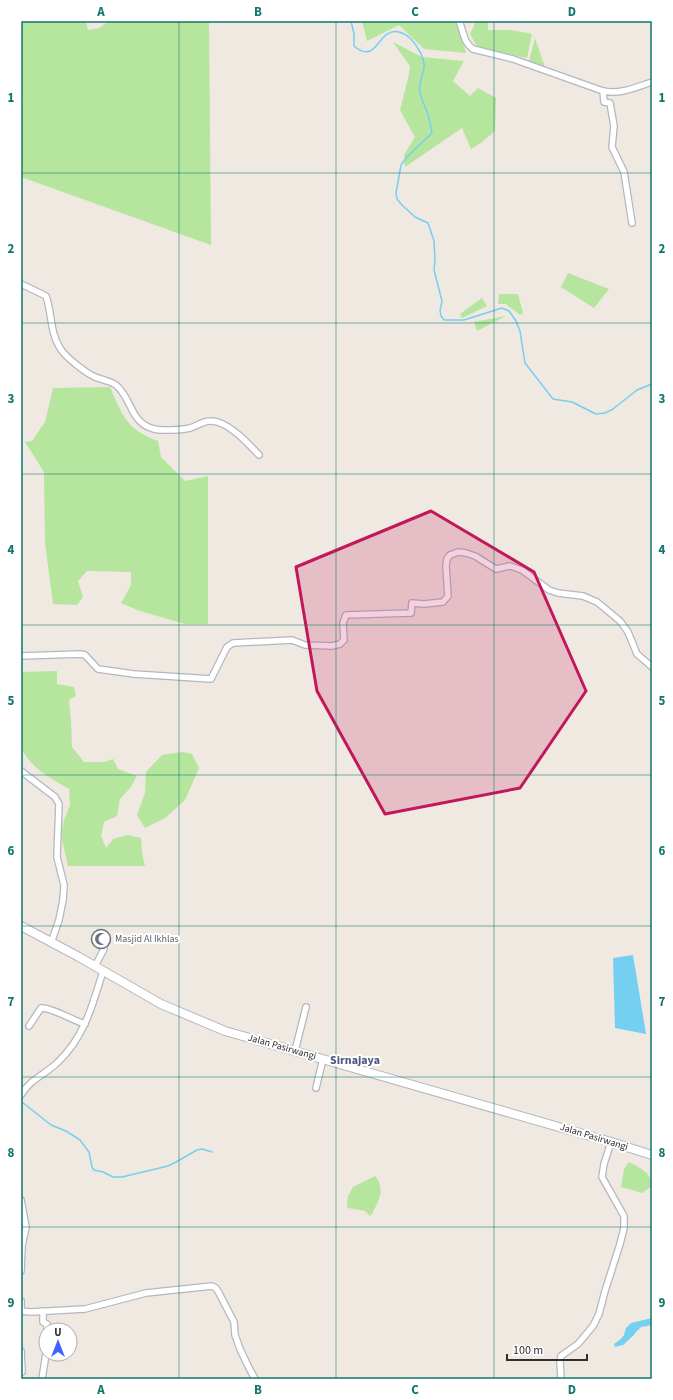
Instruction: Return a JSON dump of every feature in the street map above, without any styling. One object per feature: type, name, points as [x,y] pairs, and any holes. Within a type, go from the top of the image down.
[{"type":"street","points":[[459,21],[465,41],[468,46],[473,49],[513,59],[603,91],[620,92],[652,82]]},
{"type":"street","points":[[603,91],[604,102],[610,103],[614,126],[612,147],[624,172],[632,223]]},
{"type":"street","points":[[21,284],[46,296],[55,337],[63,352],[90,374],[117,386],[134,414],[142,423],[150,428],[161,430],[186,429],[209,421],[216,422],[244,438],[259,454]]},
{"type":"street","points":[[21,656],[80,654],[85,655],[98,669],[134,674],[211,679],[227,647],[233,643],[292,640],[305,645],[332,646],[340,644],[344,640],[343,623],[346,614],[411,614],[412,603],[424,604],[443,602],[448,596],[447,559],[450,555],[458,552],[475,556],[496,569],[510,566],[522,570],[549,590],[558,594],[583,596],[597,602],[620,621],[628,632],[637,654],[652,667]]},
{"type":"street","points":[[21,771],[55,797],[59,804],[57,857],[64,885],[64,892],[63,905],[51,942]]},
{"type":"street","name":"Jalan Pasirwangi","points":[[21,926],[95,966],[160,1004],[208,1025],[652,1155]]},
{"type":"street","points":[[95,966],[104,949]]},
{"type":"street","points":[[21,1095],[34,1079],[59,1062],[77,1038],[85,1024],[103,971]]},
{"type":"street","points":[[295,1051],[306,1007]]},
{"type":"street","points":[[29,1026],[41,1008],[51,1009],[74,1021],[85,1024]]},
{"type":"street","points":[[316,1088],[323,1059]]},
{"type":"street","points":[[561,1379],[561,1356],[578,1344],[593,1326],[599,1314],[622,1236],[624,1216],[602,1177],[604,1164],[611,1142]]},
{"type":"street","points":[[21,1200],[26,1227],[22,1246],[21,1271]]},
{"type":"street","points":[[21,1300],[21,1312],[85,1309],[146,1293],[212,1286],[219,1293],[234,1322],[235,1335],[245,1360],[255,1379]]},
{"type":"street","points":[[43,1311],[43,1322]]},
{"type":"street","points":[[21,1351],[22,1372]]},
{"type":"street","points":[[42,1379],[45,1362]]},
{"type":"highlighted area","points":[[431,511],[534,572],[586,691],[520,788],[385,814],[317,691],[296,567]]},
{"type":"green space","points":[[21,21],[86,21],[88,30],[99,28],[107,22],[112,21],[209,21],[211,245],[21,177],[21,106],[23,103],[21,95]]},
{"type":"green space","points":[[362,21],[456,21],[458,23],[466,53],[424,49],[399,25],[367,41]]},
{"type":"green space","points":[[476,21],[488,21],[488,30],[511,30],[532,34],[527,58],[478,48],[470,34]]},
{"type":"green space","points":[[535,38],[545,67],[529,61]]},
{"type":"green space","points":[[393,42],[422,57],[464,61],[453,81],[470,96],[478,88],[496,98],[495,131],[471,149],[462,128],[405,167],[404,155],[415,137],[400,110],[410,66]]},
{"type":"green space","points":[[568,273],[609,289],[594,308],[561,287]]},
{"type":"green space","points":[[499,294],[518,294],[523,313],[520,315],[506,304],[498,304]]},
{"type":"green space","points":[[482,298],[487,306],[462,318],[460,314]]},
{"type":"green space","points":[[506,316],[477,331],[474,322]]},
{"type":"green space","points":[[110,387],[118,406],[127,420],[139,432],[158,441],[161,457],[185,481],[208,476],[208,624],[185,624],[140,611],[121,603],[131,585],[131,572],[87,571],[78,581],[83,597],[77,605],[53,604],[45,543],[44,472],[25,442],[32,441],[45,422],[53,388]]},
{"type":"green space","points":[[57,671],[57,684],[74,687],[76,696],[69,700],[72,747],[84,762],[104,762],[113,759],[118,769],[137,776],[130,788],[120,799],[117,816],[104,822],[101,836],[106,848],[113,839],[128,835],[141,838],[145,866],[68,866],[61,835],[64,820],[70,805],[69,789],[48,777],[36,767],[21,748],[21,672]]},
{"type":"green space","points":[[182,752],[192,754],[199,768],[185,800],[165,818],[145,828],[137,815],[145,793],[146,772],[162,755]]},
{"type":"green space","points":[[629,1162],[644,1171],[650,1177],[652,1186],[642,1193],[621,1187],[624,1169]]},
{"type":"green space","points":[[375,1176],[381,1190],[379,1200],[372,1214],[370,1216],[365,1211],[348,1208],[348,1196],[353,1187]]},
{"type":"water","points":[[633,955],[646,1034],[615,1028],[613,958]]},
{"type":"water","points":[[652,1318],[652,1325],[641,1327],[623,1345],[615,1347],[614,1344],[621,1339],[626,1328],[631,1323]]},
{"type":"waterway","points":[[351,21],[354,34],[354,46],[362,51],[368,52],[373,49],[386,35],[392,32],[399,32],[406,35],[413,41],[423,60],[424,68],[420,83],[421,98],[429,117],[432,133],[407,157],[401,165],[396,193],[397,199],[402,205],[415,217],[428,223],[434,241],[434,270],[442,301],[440,310],[441,316],[444,320],[464,320],[502,308],[509,311],[516,321],[520,331],[525,363],[553,399],[572,402],[596,414],[605,413],[613,409],[637,390],[652,384]]},
{"type":"waterway","points":[[22,1102],[51,1125],[66,1131],[80,1140],[89,1152],[94,1170],[103,1172],[113,1177],[122,1177],[168,1166],[197,1150],[202,1149],[212,1152]]},
{"type":"place","name":"Masjid Al Ikhlas","points":[[101,939]]},
{"type":"district","name":"Sirnajaya","points":[[355,1060]]}]
